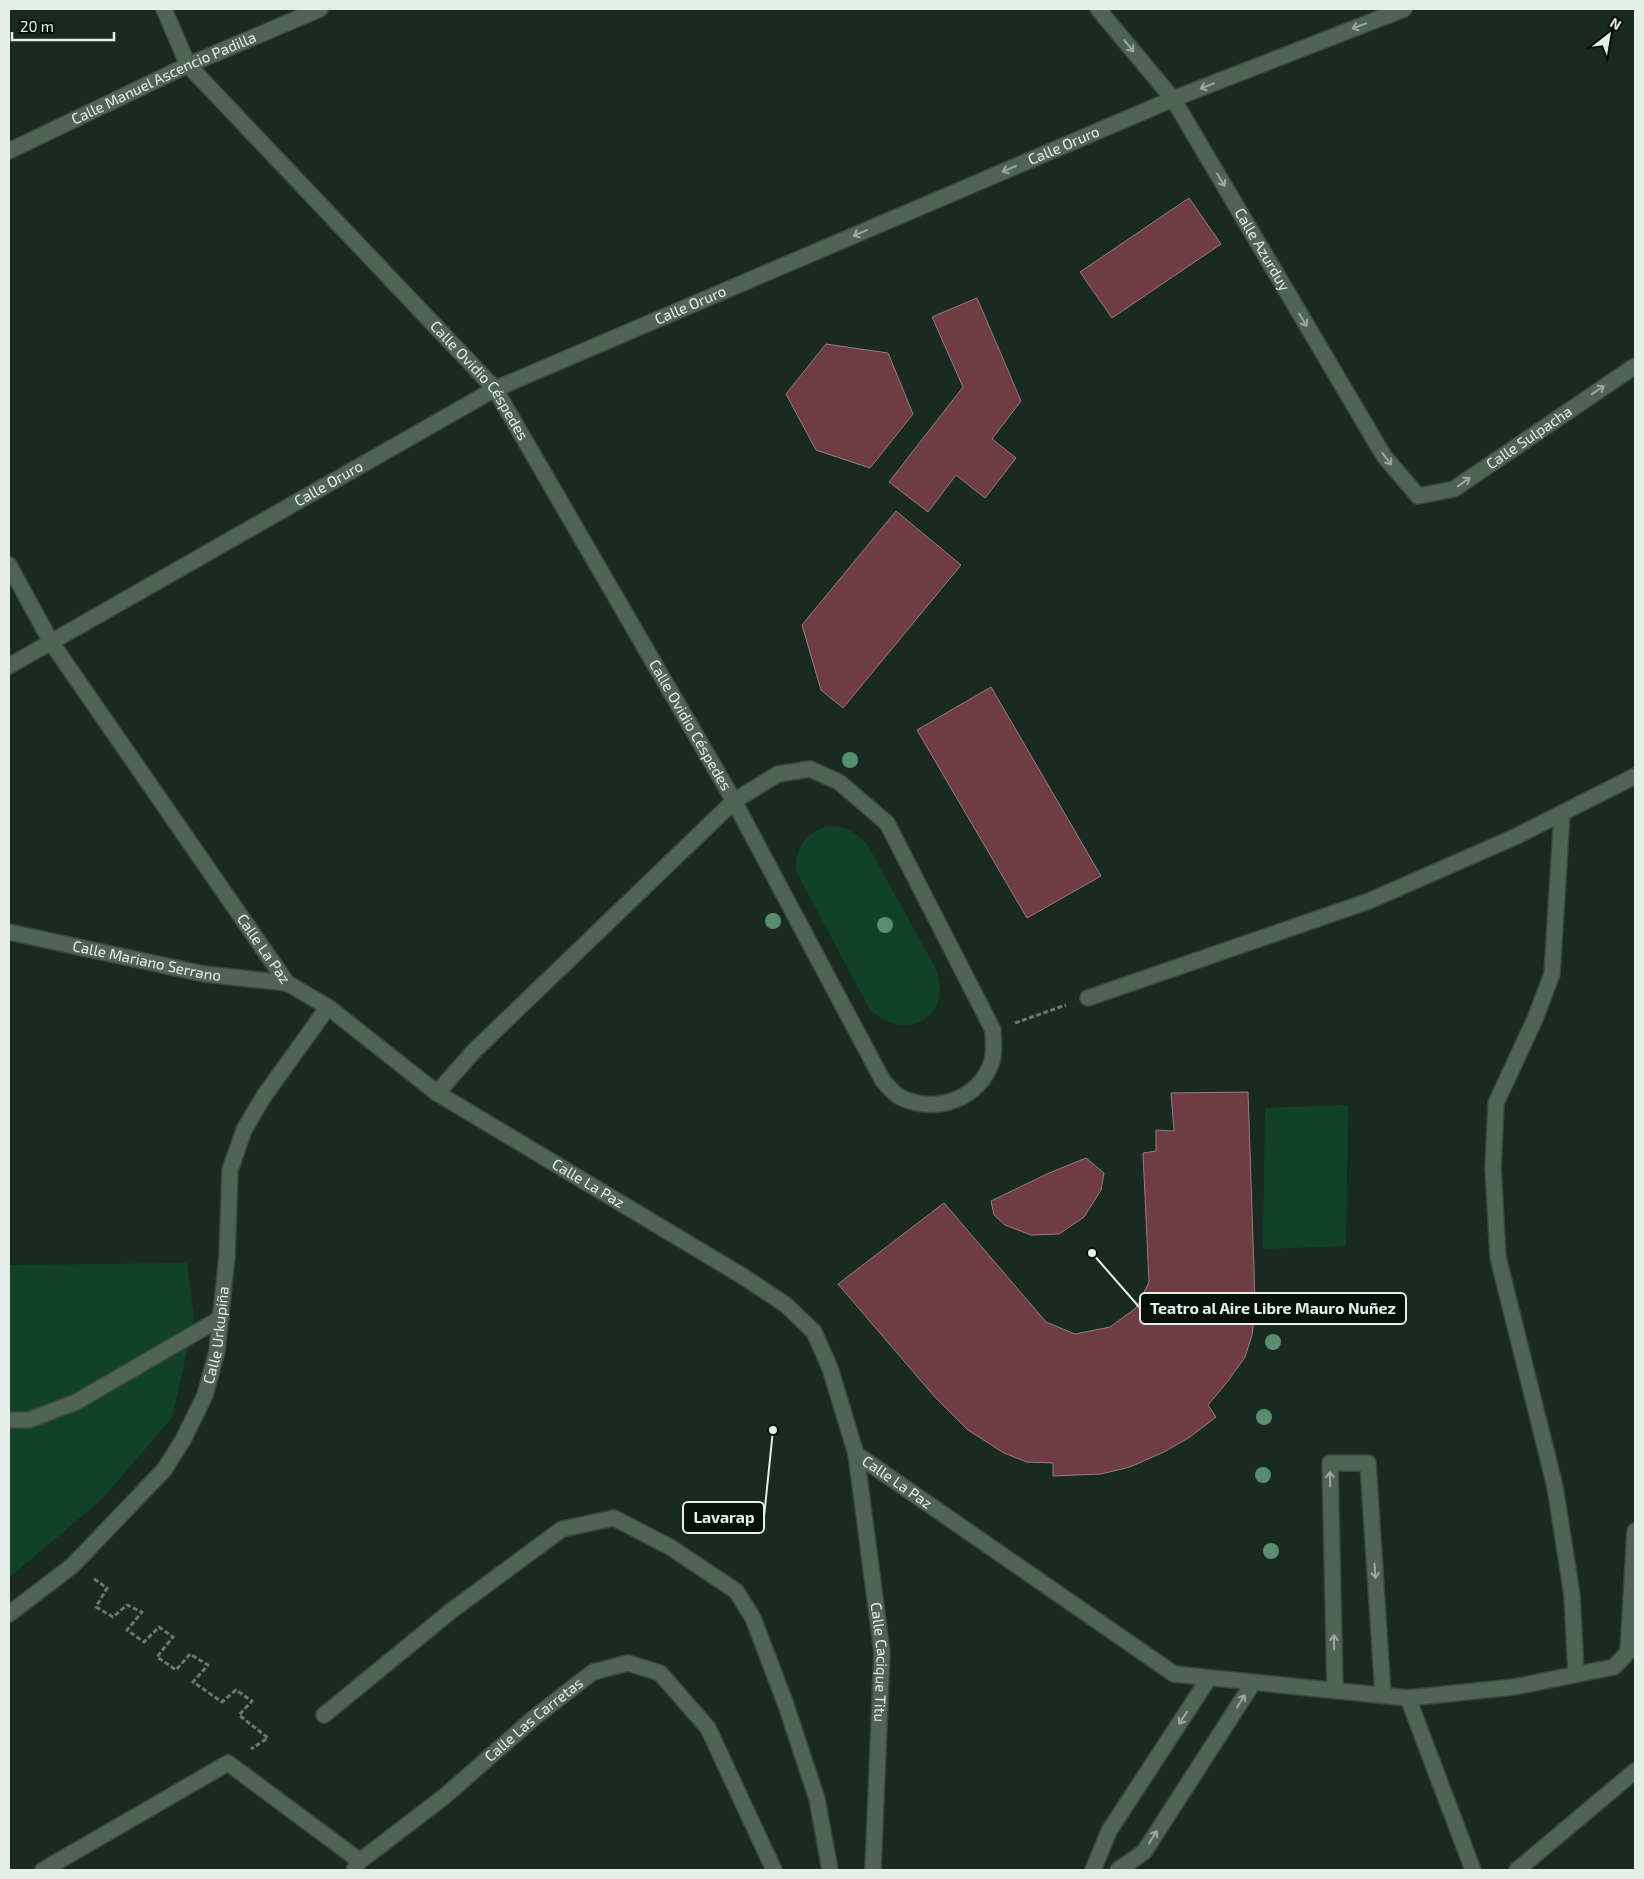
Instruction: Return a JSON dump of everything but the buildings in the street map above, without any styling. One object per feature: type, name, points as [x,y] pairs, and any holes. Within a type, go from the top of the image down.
[{"type":"street","name":"Calle Ovidio Céspedes","points":[[164,9],[188,65],[495,389],[734,801],[883,1081],[899,1097],[939,1105],[968,1095],[985,1075],[993,1060],[993,1030],[887,823],[839,782],[810,769],[778,774],[734,801]]},
{"type":"street","name":"Calle Manuel Ascencio Padilla","points":[[9,151],[188,65],[320,9]]},
{"type":"street","name":"Calle Azurduy","points":[[1098,9],[1173,100],[1384,456],[1418,496]]},
{"type":"street","name":"Calle Oruro","points":[[9,666],[495,389],[1173,100],[1404,9]]},
{"type":"street","name":"Calle Sulpacha","points":[[1418,496],[1454,489],[1635,366]]},
{"type":"street","name":"Calle La Paz","points":[[9,565],[51,642],[287,983],[328,1007],[438,1093],[744,1277],[786,1305],[814,1332],[830,1368],[856,1454],[1174,1674],[1408,1698],[1514,1687],[1576,1673],[1614,1667],[1628,1652],[1635,1531]]},
{"type":"street","points":[[1088,998],[1369,901],[1517,836],[1635,776]]},
{"type":"street","points":[[438,1093],[474,1051],[734,801]]},
{"type":"street","points":[[1562,813],[1552,974],[1535,1020],[1496,1103],[1493,1168],[1498,1257],[1555,1487],[1572,1595],[1576,1673]]},
{"type":"street","name":"Calle Mariano Serrano","points":[[9,932],[204,974],[287,983]]},
{"type":"street","name":"Calle Urkupiña","points":[[9,1614],[72,1566],[164,1470],[183,1440],[205,1395],[217,1351],[227,1256],[230,1170],[244,1130],[259,1105],[328,1007]]},
{"type":"street","points":[[9,1420],[29,1420],[76,1402],[220,1318]]},
{"type":"street","name":"Calle Cacique Titu","points":[[856,1454],[882,1652],[873,1870]]},
{"type":"street","points":[[1336,1690],[1330,1463],[1368,1463],[1383,1695]]},
{"type":"street","points":[[324,1715],[451,1611],[562,1530],[614,1518],[670,1547],[736,1591],[753,1618],[786,1704],[817,1799],[830,1870]]},
{"type":"street","name":"Calle Las Carretas","points":[[357,1865],[445,1796],[535,1717],[593,1672],[628,1664],[660,1673],[708,1728],[774,1870]]},
{"type":"street","points":[[1093,1870],[1109,1831],[1209,1678]]},
{"type":"street","points":[[1118,1870],[1144,1852],[1253,1683]]},
{"type":"street","points":[[1408,1698],[1473,1870]]},
{"type":"street","points":[[43,1870],[228,1763],[357,1865]]},
{"type":"street","points":[[1517,1870],[1635,1771]]},
{"type":"path","points":[[993,1030],[1088,998]]},
{"type":"path","points":[[72,1566],[107,1588],[96,1607],[113,1617],[127,1605],[142,1612],[127,1630],[144,1642],[159,1627],[173,1637],[157,1657],[176,1670],[190,1654],[208,1665],[193,1682],[222,1702],[236,1690],[252,1701],[239,1715],[268,1738],[228,1763]]},
{"type":"green space","points":[[827,826],[849,830],[867,844],[935,967],[939,984],[938,999],[933,1012],[923,1020],[911,1025],[898,1025],[883,1019],[869,1008],[796,871],[798,855],[803,843],[813,833]]},
{"type":"green space","points":[[1348,1105],[1346,1246],[1263,1249],[1265,1108]]},
{"type":"green space","points":[[187,1263],[194,1319],[172,1418],[101,1500],[9,1578],[9,1265]]},
{"type":"place","name":"Teatro al Aire Libre Mauro Nuñez","points":[[1092,1253]]},
{"type":"place","name":"Lavarap","points":[[773,1430]]}]
